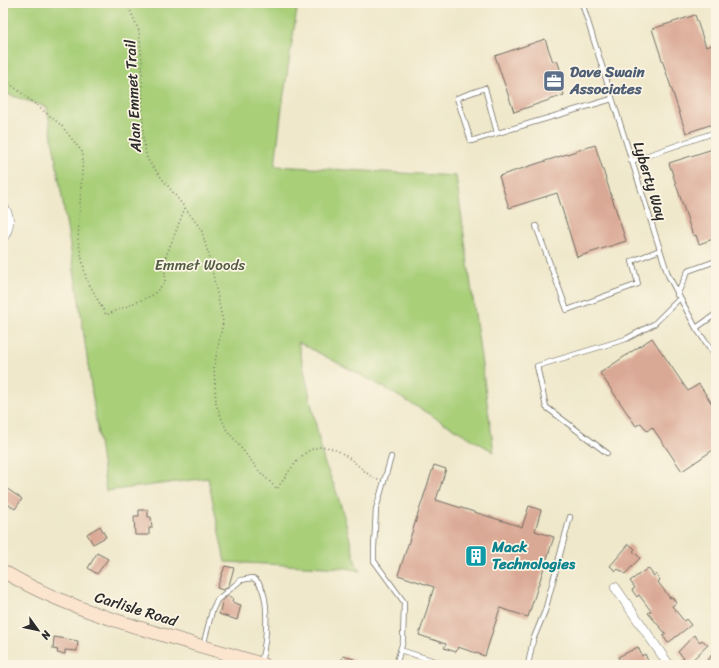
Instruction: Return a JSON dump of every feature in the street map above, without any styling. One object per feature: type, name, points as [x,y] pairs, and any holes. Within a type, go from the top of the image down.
[{"type":"main road","name":"Carlisle Road","points":[[3,571],[30,588],[75,607],[262,664]]},
{"type":"street","points":[[3,206],[8,215],[9,224],[3,238]]},
{"type":"street","points":[[615,588],[669,665]]},
{"type":"lane","name":"Lyberty Way","points":[[582,3],[660,250],[678,297],[696,328],[716,357]]},
{"type":"lane","points":[[497,133],[485,88],[458,98],[471,141],[612,99]]},
{"type":"lane","points":[[631,161],[716,132]]},
{"type":"lane","points":[[536,226],[566,310],[638,284],[632,261],[660,250]]},
{"type":"lane","points":[[606,453],[546,407],[537,366],[626,339],[654,324],[678,297],[688,271],[716,261]]},
{"type":"lane","points":[[696,328],[716,314]]},
{"type":"lane","points":[[391,457],[376,509],[374,560],[404,602],[403,641],[396,665]]},
{"type":"lane","points":[[528,665],[533,640],[545,611],[570,517]]},
{"type":"lane","points":[[203,646],[212,611],[217,600],[241,580],[253,578],[262,586],[265,602],[266,630],[262,664]]},
{"type":"lane","points":[[400,650],[447,665]]},
{"type":"path","name":"Alan Emmet Trail","points":[[127,3],[139,31],[142,61],[143,137],[147,159],[201,229],[209,256],[222,322],[214,367],[216,404],[226,429],[260,472],[277,489],[306,451],[315,446],[334,449],[347,456],[365,473],[384,484]]},
{"type":"path","points":[[3,78],[61,125],[83,153],[78,240],[86,278],[106,315],[153,295],[165,282],[165,259],[185,208]]},
{"type":"green space","name":"Emmet Woods","points":[[3,3],[298,3],[282,107],[275,166],[456,176],[494,452],[376,383],[298,342],[324,462],[339,499],[356,564],[361,571],[346,568],[225,562],[208,478],[106,491],[78,294],[47,107],[3,93]]},
{"type":"building","points":[[695,15],[706,47],[716,44],[716,123],[686,133],[652,29]]},
{"type":"building","points":[[545,39],[553,62],[557,60],[561,72],[557,73],[564,95],[514,112],[495,56]]},
{"type":"building","points":[[595,145],[626,241],[577,257],[557,193],[509,208],[499,176]]},
{"type":"building","points":[[716,148],[716,238],[699,244],[696,235],[693,236],[669,163]]},
{"type":"building","points":[[652,338],[688,391],[699,384],[716,410],[716,448],[682,471],[652,427],[647,431],[641,423],[636,426],[600,373]]},
{"type":"building","name":"Mack Technologies","points":[[434,465],[446,469],[436,500],[522,527],[529,506],[541,510],[535,531],[554,537],[528,617],[500,608],[485,656],[458,647],[456,652],[444,648],[446,644],[419,635],[434,587],[398,575]]},
{"type":"building","points":[[3,486],[22,499],[15,509],[3,501]]},
{"type":"building","points":[[139,510],[148,510],[148,517],[151,517],[152,528],[149,528],[149,535],[135,535],[134,516],[139,516]]},
{"type":"building","points":[[100,526],[106,537],[93,544],[87,534]]},
{"type":"building","points":[[629,544],[635,549],[633,551],[640,558],[625,574],[618,569],[616,571],[610,566]]},
{"type":"building","points":[[97,553],[108,559],[97,574],[88,568]]},
{"type":"building","points":[[225,566],[234,568],[229,585],[223,590],[217,588]]},
{"type":"building","points":[[648,568],[654,576],[656,574],[660,580],[658,582],[670,598],[672,597],[676,603],[672,606],[684,621],[686,619],[691,625],[668,643],[663,636],[666,634],[648,613],[651,611],[639,595],[637,597],[632,590],[635,588],[630,581]]},
{"type":"building","points":[[228,596],[233,598],[232,602],[241,605],[237,620],[219,614],[223,600]]},
{"type":"building","points":[[694,635],[700,642],[702,640],[708,645],[687,665],[682,660],[684,658],[678,652]]},
{"type":"building","points":[[54,637],[78,641],[77,651],[65,650],[65,654],[57,653],[58,650],[53,649]]},
{"type":"building","points":[[638,647],[642,656],[645,654],[648,661],[640,665],[622,665],[618,657]]},
{"type":"building","points":[[716,648],[716,665],[705,665]]},
{"type":"building","points":[[343,656],[354,659],[352,665],[340,665]]},
{"type":"place","name":"Dave Swain Associates","points":[[554,81]]},
{"type":"place","name":"Mack Technologies","points":[[476,556]]}]
